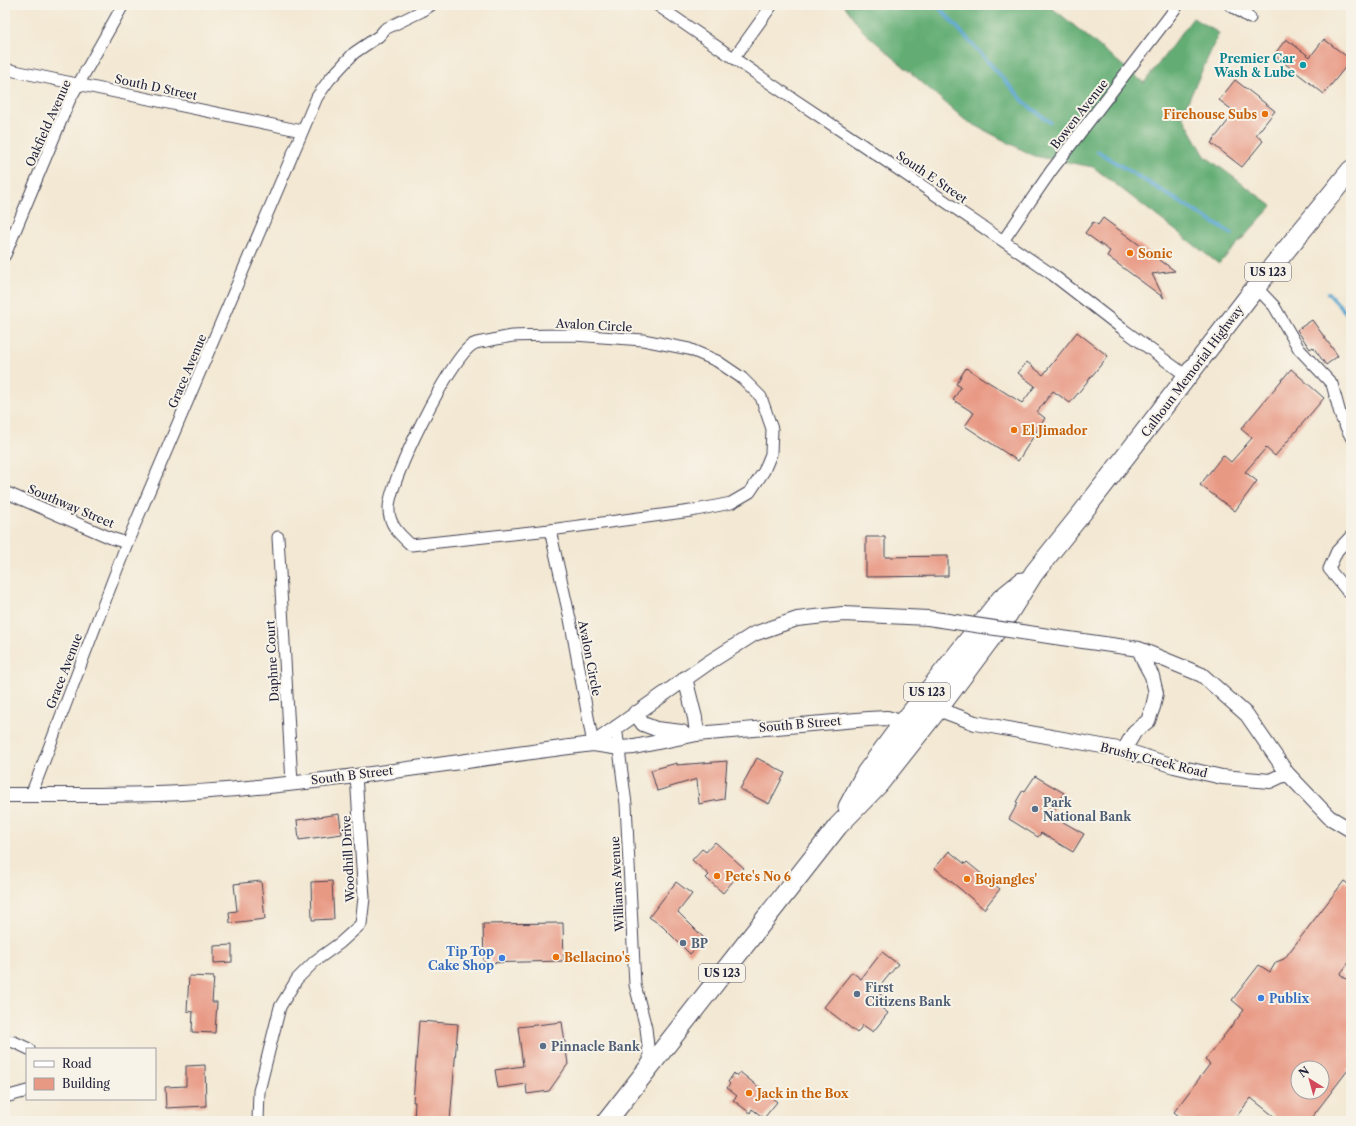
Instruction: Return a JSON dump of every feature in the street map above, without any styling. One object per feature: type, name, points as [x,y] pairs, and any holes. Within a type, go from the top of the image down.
[{"type":"highway","name":"Calhoun Memorial Highway","points":[[607,1121],[838,826],[878,785],[938,709],[1005,618],[1034,572],[1188,377],[1256,287],[1351,170]]},
{"type":"highway","name":"Calhoun Memorial Highway","points":[[838,826],[866,773],[903,723],[1001,599],[1034,572]]},
{"type":"street","name":"Oakfield Avenue","points":[[5,255],[70,99],[124,5]]},
{"type":"street","name":"Grace Avenue","points":[[31,795],[127,543],[317,97],[329,80],[354,53],[379,36],[385,29],[431,5]]},
{"type":"street","name":"South E Street","points":[[657,5],[1053,275],[1188,377]]},
{"type":"street","points":[[734,58],[772,5]]},
{"type":"street","name":"Bowen Avenue","points":[[1003,241],[1051,171],[1178,5]]},
{"type":"street","points":[[1230,5],[1250,18]]},
{"type":"street","name":"South D Street","points":[[5,69],[302,131]]},
{"type":"street","points":[[1256,287],[1274,306],[1298,349],[1332,384],[1341,417],[1351,437]]},
{"type":"street","name":"Avalon Circle","points":[[574,335],[643,340],[689,349],[717,361],[742,378],[761,398],[772,429],[771,454],[764,471],[750,492],[731,504],[691,511],[550,530],[411,545],[402,537],[392,523],[389,507],[393,488],[412,440],[451,370],[461,356],[473,344],[512,336],[574,335]]},
{"type":"street","name":"Southway Street","points":[[5,492],[111,538],[127,543]]},
{"type":"street","name":"Avalon Circle","points":[[550,530],[570,619],[593,744]]},
{"type":"street","points":[[1351,536],[1337,551],[1328,569],[1351,593]]},
{"type":"street","name":"Daphne Court","points":[[278,537],[292,783]]},
{"type":"street","points":[[593,744],[616,726],[685,678],[754,634],[797,619],[844,614],[928,618],[1139,649],[1202,675],[1247,715],[1287,773],[1329,817],[1351,830]]},
{"type":"street","points":[[1124,750],[1135,731],[1148,721],[1156,693],[1152,676],[1139,649]]},
{"type":"street","points":[[685,678],[695,718],[697,734]]},
{"type":"street","name":"Brushy Creek Road","points":[[938,709],[976,723],[1124,750],[1174,766],[1222,777],[1270,781],[1287,773]]},
{"type":"street","name":"South B Street","points":[[635,713],[643,724],[656,729],[697,734]]},
{"type":"street","name":"South B Street","points":[[5,795],[180,793],[292,783],[593,744],[620,748],[634,747],[697,734],[880,718],[887,718],[903,723]]},
{"type":"street","name":"Williams Avenue","points":[[616,726],[626,804],[635,985],[646,1028],[650,1065]]},
{"type":"street","name":"Woodhill Drive","points":[[258,1121],[259,1091],[280,1007],[297,979],[315,961],[340,943],[361,924],[364,898],[356,775]]},
{"type":"street","points":[[5,1041],[14,1042],[27,1048]]},
{"type":"street","points":[[5,1095],[9,1096],[26,1091]]},
{"type":"green space","points":[[844,5],[1047,5],[1144,83],[1193,18],[1219,33],[1182,115],[1205,156],[1272,206],[1219,264],[1093,167],[1034,156],[965,120],[863,31]]},
{"type":"building","name":"Premier Car Wash & Lube","points":[[1286,39],[1310,57],[1324,39],[1351,60],[1324,94],[1274,55]]},
{"type":"building","points":[[1235,80],[1275,111],[1256,135],[1263,141],[1242,167],[1211,143],[1235,112],[1219,100]]},
{"type":"building","name":"Sonic","points":[[1103,218],[1175,271],[1152,274],[1164,298],[1107,256],[1110,251],[1085,233],[1093,222],[1098,225]]},
{"type":"building","points":[[1312,320],[1338,356],[1326,365],[1313,347],[1310,349],[1297,330]]},
{"type":"building","points":[[1077,332],[1108,356],[1070,403],[1053,391],[1037,412],[1045,418],[1018,461],[965,426],[974,413],[953,400],[961,387],[956,384],[966,368],[1022,403],[1035,386],[1018,373],[1027,362],[1043,375]]},
{"type":"building","points":[[1291,369],[1324,398],[1275,456],[1266,448],[1245,472],[1257,481],[1235,511],[1200,485],[1223,455],[1231,462],[1252,438],[1241,429]]},
{"type":"building","points":[[866,537],[885,537],[885,557],[948,556],[948,576],[866,577]]},
{"type":"building","points":[[757,758],[785,773],[769,804],[740,789]]},
{"type":"building","points":[[727,761],[724,799],[699,804],[697,779],[657,791],[651,770],[677,763],[677,765]]},
{"type":"building","name":"Park National Bank","points":[[1035,776],[1064,793],[1051,815],[1084,834],[1073,852],[1041,833],[1038,837],[1009,819],[1023,790],[1025,791]]},
{"type":"building","points":[[339,814],[342,834],[299,840],[297,820]]},
{"type":"building","points":[[715,842],[744,868],[723,893],[706,878],[709,875],[692,860],[702,849],[706,852]]},
{"type":"building","name":"Bojangles'","points":[[949,851],[965,864],[967,862],[1000,889],[984,909],[935,868]]},
{"type":"building","points":[[261,881],[265,919],[230,923],[229,912],[237,911],[234,884]]},
{"type":"building","points":[[332,881],[334,919],[312,920],[311,882]]},
{"type":"building","points":[[1344,881],[1351,886],[1351,960],[1340,974],[1351,983],[1351,1066],[1330,1094],[1330,1060],[1290,1060],[1290,1100],[1325,1100],[1309,1121],[1280,1121],[1251,1098],[1233,1121],[1185,1121],[1174,1112],[1210,1064],[1205,1060],[1244,1010],[1232,1000],[1259,965],[1270,972],[1276,962],[1284,959]]},
{"type":"building","points":[[676,882],[692,894],[678,912],[705,939],[690,954],[662,926],[649,917]]},
{"type":"building","points":[[563,923],[564,961],[484,963],[483,924]]},
{"type":"building","points":[[232,945],[232,962],[214,963],[214,946]]},
{"type":"building","name":"First Citizens Bank","points":[[882,952],[898,964],[876,991],[885,998],[879,1006],[888,1013],[873,1032],[863,1025],[857,1033],[824,1007],[852,972],[861,979]]},
{"type":"building","points":[[189,976],[214,977],[212,1002],[217,1002],[215,1033],[192,1032],[193,1012],[187,1011]]},
{"type":"building","points":[[419,1021],[458,1024],[450,1121],[414,1121],[415,1102],[413,1102]]},
{"type":"building","name":"Pinnacle Bank","points":[[562,1022],[568,1064],[549,1091],[527,1094],[526,1084],[498,1088],[495,1070],[523,1066],[518,1027]]},
{"type":"building","points":[[205,1065],[206,1106],[166,1108],[165,1087],[186,1086],[186,1066]]},
{"type":"building","name":"Jack in the Box","points":[[740,1072],[777,1102],[764,1118],[752,1109],[750,1113],[733,1100],[737,1096],[727,1088],[730,1084],[728,1082],[734,1073],[737,1076]]},
{"type":"waterway","points":[[937,5],[1027,105],[1050,122]]},
{"type":"waterway","points":[[1097,151],[1232,234]]},
{"type":"waterway","points":[[1328,293],[1351,318]]},
{"type":"place","name":"Premier Car Wash & Lube","points":[[1303,65]]},
{"type":"place","name":"Firehouse Subs","points":[[1265,114]]},
{"type":"place","name":"Sonic","points":[[1130,253]]},
{"type":"place","name":"El Jimador","points":[[1014,430]]},
{"type":"place","name":"Park National Bank","points":[[1035,809]]},
{"type":"place","name":"Pete's No 6","points":[[717,876]]},
{"type":"place","name":"Bojangles'","points":[[967,879]]},
{"type":"place","name":"BP","points":[[683,943]]},
{"type":"place","name":"Bellacino's","points":[[556,957]]},
{"type":"place","name":"Tip Top Cake Shop","points":[[502,958]]},
{"type":"place","name":"First Citizens Bank","points":[[857,994]]},
{"type":"place","name":"Publix","points":[[1261,998]]},
{"type":"place","name":"Pinnacle Bank","points":[[543,1046]]},
{"type":"place","name":"Jack in the Box","points":[[749,1093]]}]
